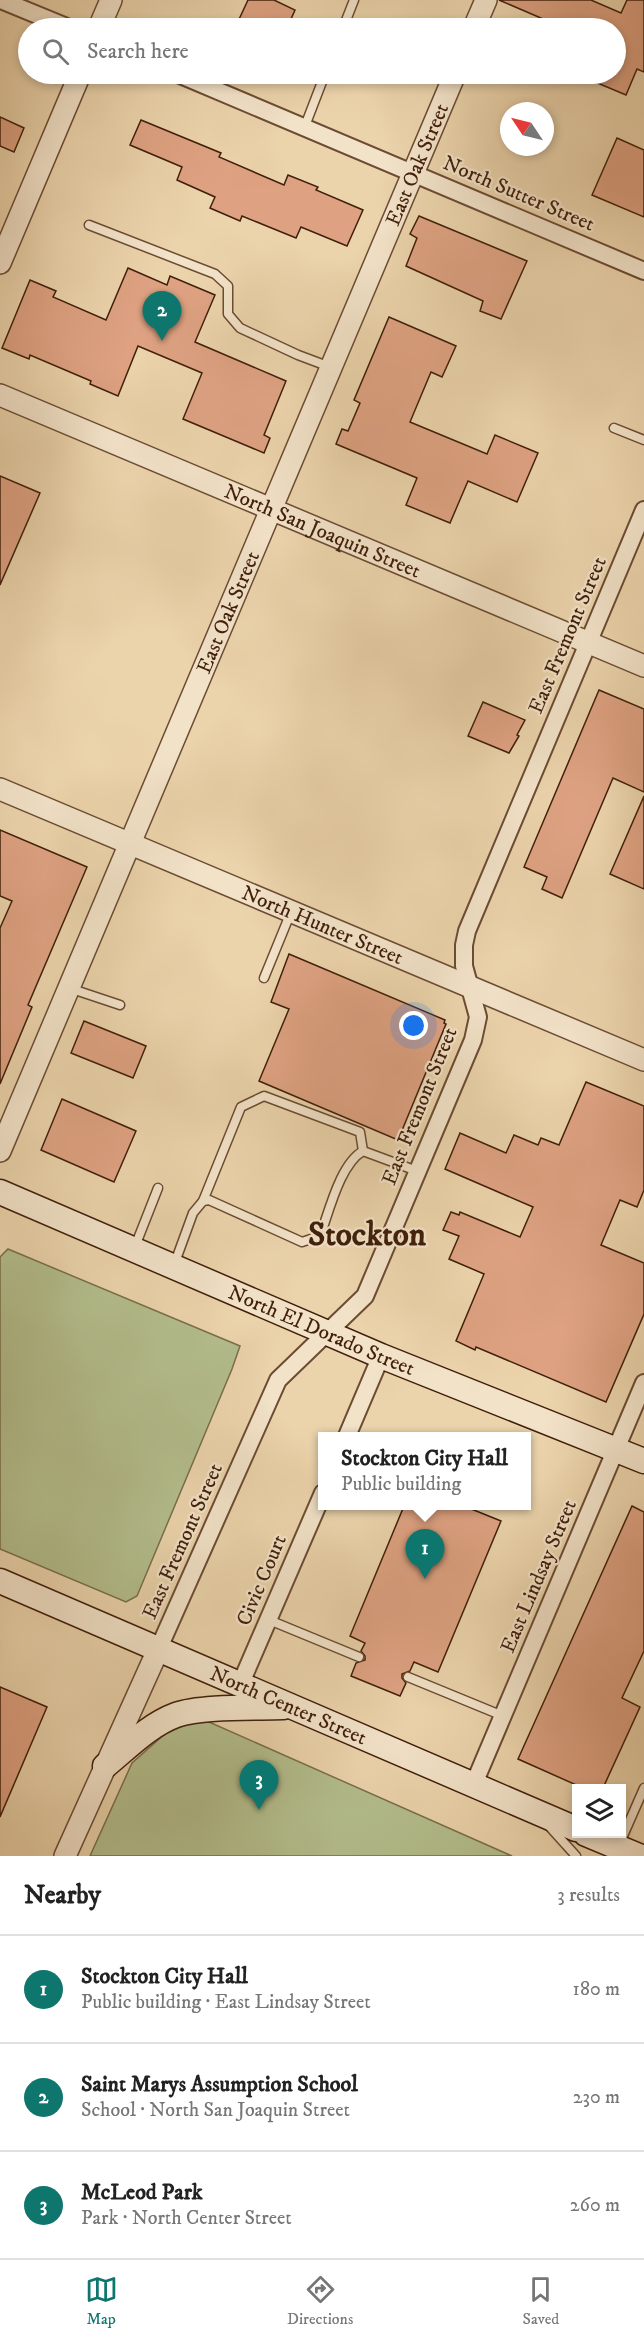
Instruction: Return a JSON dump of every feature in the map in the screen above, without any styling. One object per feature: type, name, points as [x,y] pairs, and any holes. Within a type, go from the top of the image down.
[{"type":"main road","name":"North El Dorado Street","points":[[0,1192],[381,1356],[644,1461]]},
{"type":"main road","name":"North Center Street","points":[[0,1581],[572,1827]]},
{"type":"main road","points":[[105,1766],[146,1731],[177,1714],[208,1710],[290,1707]]},
{"type":"main road","points":[[598,1838],[628,1851]]},
{"type":"street","points":[[1,0],[45,18]]},
{"type":"street","points":[[103,18],[111,0]]},
{"type":"street","points":[[478,18],[486,0]]},
{"type":"street","points":[[2,251],[76,84]]},
{"type":"street","name":"North Sutter Street","points":[[202,84],[644,271]]},
{"type":"street","name":"East Oak Street","points":[[0,1151],[451,84]]},
{"type":"street","name":"North San Joaquin Street","points":[[0,395],[644,666]]},
{"type":"street","name":"East Fremont Street","points":[[158,1650],[278,1380],[364,1296],[473,1040],[478,1017],[468,987],[464,945],[467,931],[644,510]]},
{"type":"street","name":"North Hunter Street","points":[[0,789],[644,1060]]},
{"type":"street","points":[[349,1432],[381,1356]]},
{"type":"street","name":"East Lindsay Street","points":[[473,1786],[644,1383]]},
{"type":"street","name":"Civic Court","points":[[240,1685],[318,1504]]},
{"type":"street","points":[[64,1856],[158,1650]]},
{"type":"lane","points":[[347,18],[354,0]]},
{"type":"lane","points":[[305,126],[321,84]]},
{"type":"lane","points":[[89,225],[215,274],[228,286],[228,314],[240,328],[330,367]]},
{"type":"lane","points":[[614,428],[644,440]]},
{"type":"lane","points":[[264,978],[291,912]]},
{"type":"lane","points":[[69,988],[120,1005]]},
{"type":"lane","points":[[173,1266],[193,1213],[203,1201],[241,1107],[264,1096],[360,1132],[363,1151]]},
{"type":"lane","points":[[363,1151],[417,1171]]},
{"type":"lane","points":[[203,1201],[208,1200],[302,1242],[310,1241],[320,1236],[347,1166],[356,1155],[363,1151]]},
{"type":"lane","points":[[134,1250],[158,1188]]},
{"type":"lane","points":[[269,1620],[359,1657]]},
{"type":"lane","points":[[408,1677],[503,1716]]},
{"type":"lane","points":[[628,1851],[644,1788]]},
{"type":"lane","points":[[536,1812],[576,1856]]},
{"type":"green space","points":[[8,1249],[240,1346],[137,1596],[126,1602],[0,1549],[0,1257]]},
{"type":"green space","points":[[200,1718],[512,1856],[90,1856],[132,1763],[166,1733]]},
{"type":"building","points":[[248,0],[274,0],[295,10],[291,18],[240,18]]},
{"type":"building","points":[[499,0],[591,0],[621,13],[627,0],[644,0],[644,72],[637,69],[626,95],[600,84],[626,84],[626,18],[541,18]]},
{"type":"building","points":[[0,117],[24,128],[14,152],[0,146]]},
{"type":"building","points":[[141,120],[221,153],[219,157],[284,185],[288,175],[318,187],[316,190],[363,210],[347,246],[301,227],[296,238],[242,216],[240,221],[210,208],[215,197],[177,180],[182,167],[130,145]]},
{"type":"building","points":[[617,138],[644,150],[644,217],[592,195]]},
{"type":"building","points":[[419,216],[527,261],[501,319],[480,311],[483,301],[406,266],[417,238],[410,234]]},
{"type":"building","points":[[128,268],[167,285],[170,276],[215,295],[195,342],[286,381],[264,435],[270,438],[264,453],[183,419],[202,373],[138,346],[118,396],[90,384],[91,381],[30,355],[29,359],[2,348],[30,280],[56,291],[53,297],[106,320]]},
{"type":"building","points":[[389,317],[456,346],[442,377],[431,372],[410,422],[487,454],[495,435],[538,453],[517,502],[468,481],[450,523],[406,505],[417,478],[336,444],[342,429],[348,431],[360,403],[354,400]]},
{"type":"building","points":[[0,476],[40,493],[0,585]]},
{"type":"building","points":[[599,690],[644,709],[644,792],[613,778],[562,898],[542,889],[547,877],[524,867]]},
{"type":"building","points":[[483,702],[525,720],[509,753],[468,736]]},
{"type":"building","points":[[644,796],[644,889],[610,874]]},
{"type":"building","points":[[0,830],[87,867],[28,1005],[32,1007],[0,1084],[0,928],[12,901],[0,896]]},
{"type":"building","points":[[289,954],[445,1020],[446,1024],[398,1140],[259,1081],[289,1009],[271,1002]]},
{"type":"building","points":[[84,1021],[146,1046],[133,1078],[71,1053]]},
{"type":"building","points":[[586,1082],[644,1106],[644,1190],[637,1207],[620,1200],[601,1245],[644,1263],[644,1314],[606,1402],[476,1347],[475,1350],[456,1341],[484,1274],[449,1259],[459,1236],[443,1230],[451,1212],[459,1215],[460,1212],[520,1237],[533,1207],[445,1169],[460,1133],[506,1153],[514,1135],[538,1145],[541,1138],[559,1145]]},
{"type":"building","points":[[62,1099],[136,1131],[114,1182],[41,1150]]},
{"type":"building","points":[[632,1506],[644,1512],[644,1651],[622,1698],[640,1707],[605,1784],[574,1784],[518,1759]]},
{"type":"building","points":[[402,1510],[474,1510],[501,1521],[438,1672],[414,1662],[410,1671],[402,1674],[406,1683],[400,1696],[351,1676],[356,1663],[365,1660],[361,1651],[365,1643],[350,1636]]},
{"type":"building","points":[[0,1687],[47,1707],[0,1817]]},
{"type":"place","name":"Saint Marys Assumption School","points":[[162,341]]},
{"type":"place","name":"Stockton City Hall","points":[[425,1579]]},
{"type":"place","name":"McLeod Park","points":[[259,1810]]},
{"type":"district","name":"Stockton","points":[[367,1233]]}]
